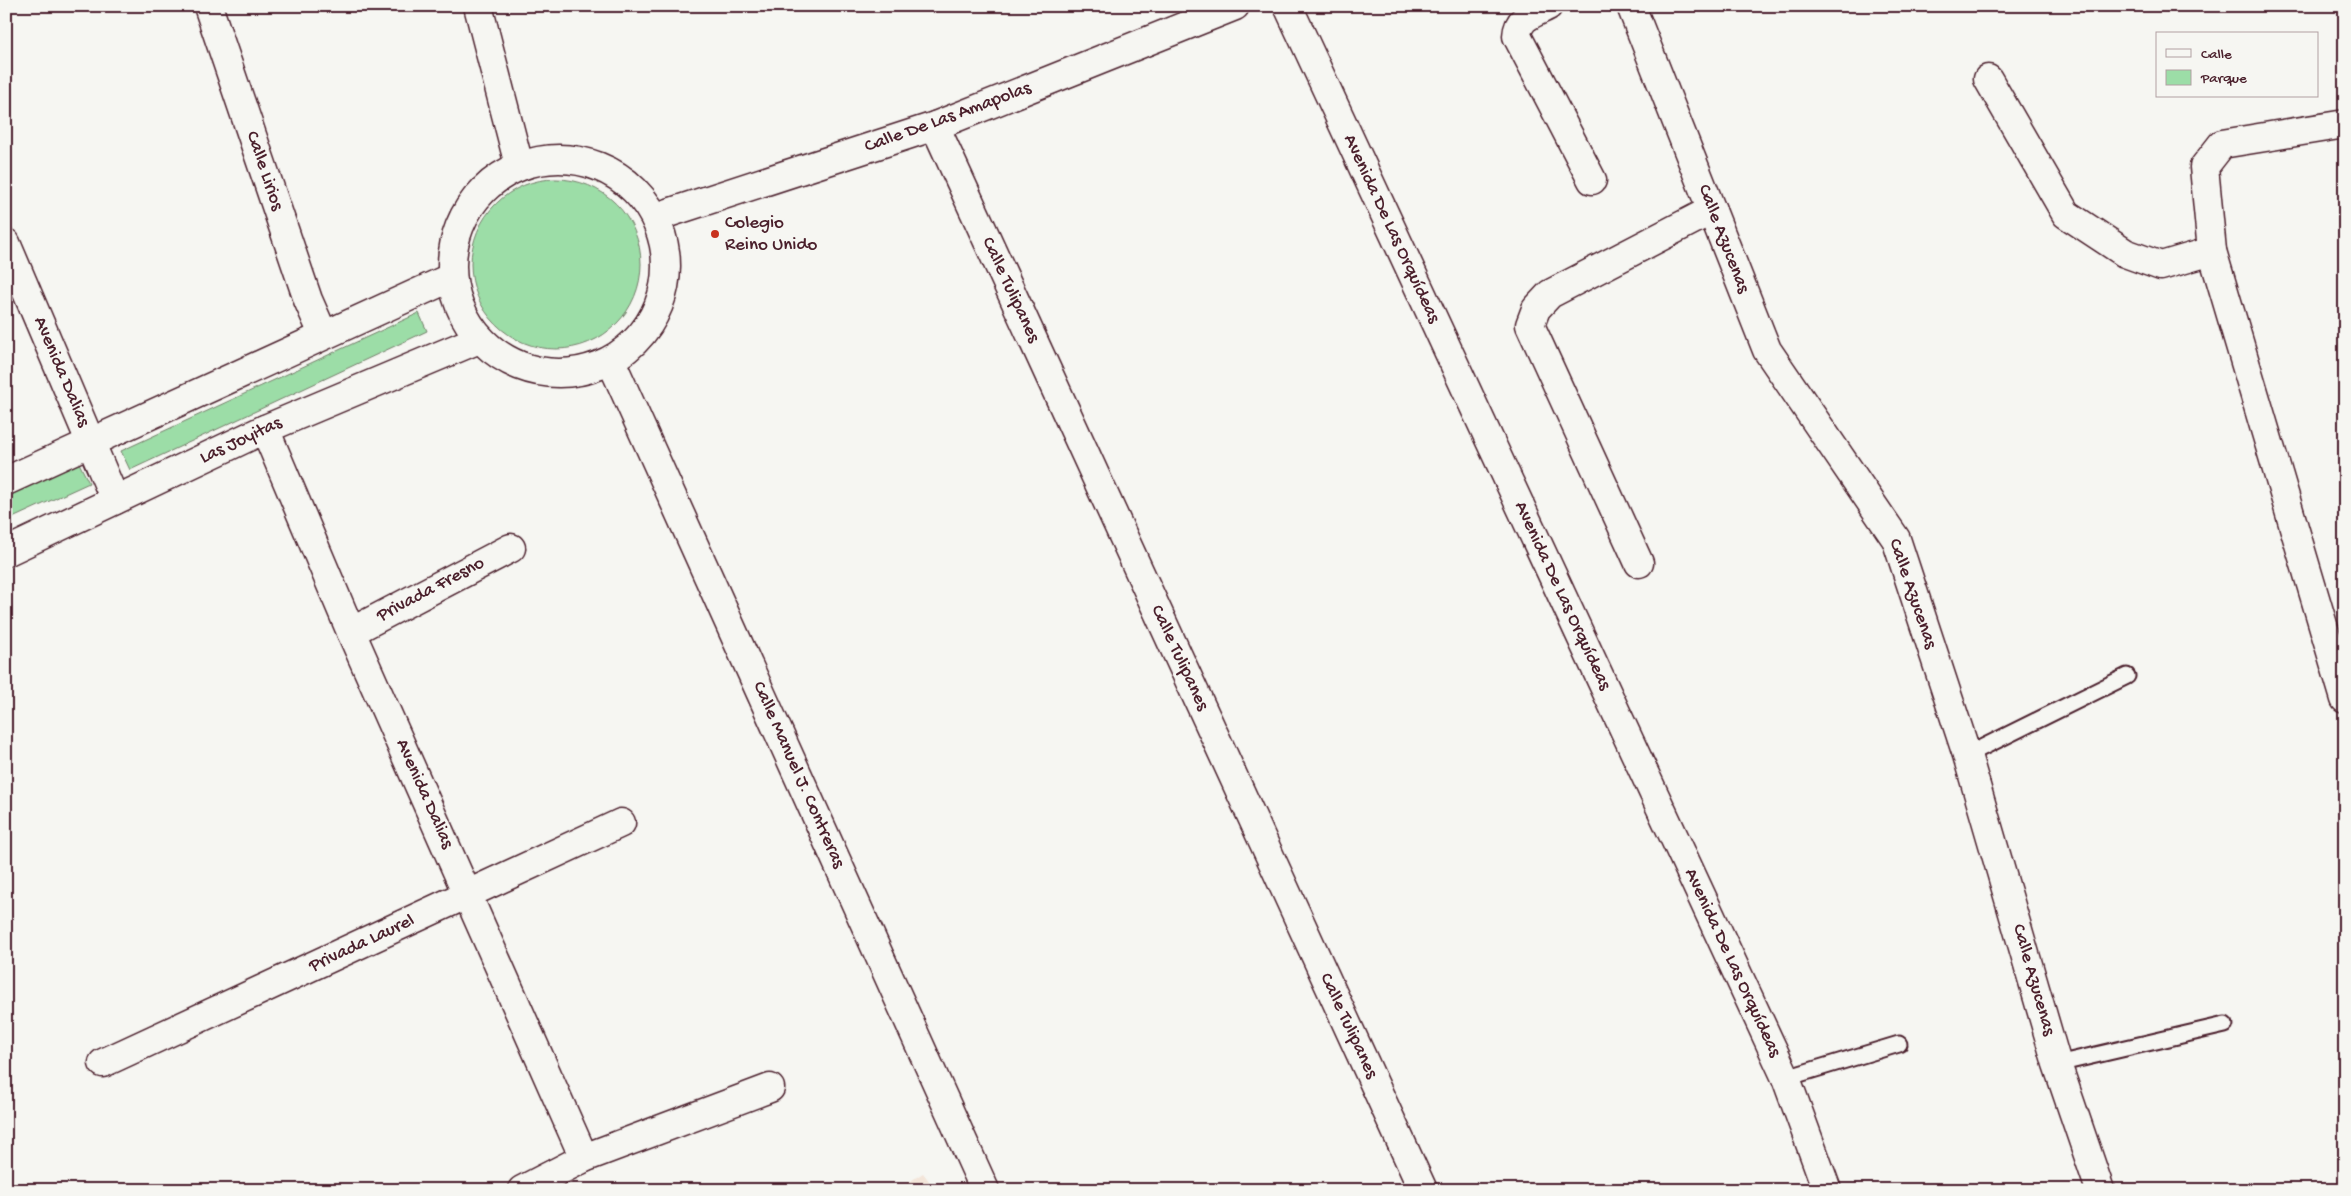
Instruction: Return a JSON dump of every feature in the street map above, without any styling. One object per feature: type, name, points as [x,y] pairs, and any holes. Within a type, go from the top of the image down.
[{"type":"street","name":"Calle Lirios","points":[[208,6],[308,300],[323,334]]},
{"type":"street","points":[[478,6],[519,165]]},
{"type":"street","name":"Calle De Las Amapolas","points":[[656,217],[935,126],[1235,6]]},
{"type":"street","name":"Avenida De Las Orquídeas","points":[[1288,6],[1786,1078],[1827,1190]]},
{"type":"street","points":[[1548,6],[1522,19],[1517,26],[1517,36],[1592,180]]},
{"type":"street","name":"Calle Azucenas","points":[[1631,6],[1767,350],[1896,539],[1967,755],[2057,1064],[2100,1190]]},
{"type":"street","points":[[1988,79],[2066,214],[2125,253],[2161,266],[2212,251]]},
{"type":"street","points":[[2345,124],[2222,144],[2204,168],[2212,251],[2345,700]]},
{"type":"street","name":"Calle Tulipanes","points":[[935,126],[1423,1190]]},
{"type":"street","points":[[558,157],[598,164],[632,185],[656,217],[667,257],[663,298],[643,334],[611,360],[577,372],[541,372],[507,360],[479,338],[460,310],[452,277],[456,231],[480,191],[519,165],[558,157]]},
{"type":"street","points":[[1639,563],[1530,325],[1536,309],[1550,294],[1712,210]]},
{"type":"street","name":"Avenida Dalias","points":[[6,243],[115,500]]},
{"type":"street","points":[[6,480],[323,334],[452,277]]},
{"type":"street","name":"Las Joyitas","points":[[6,552],[265,429],[479,338]]},
{"type":"street","name":"Calle Manuel J. Contreras","points":[[611,360],[985,1190]]},
{"type":"street","name":"Avenida Dalias","points":[[265,429],[351,632],[584,1158]]},
{"type":"street","name":"Privada Fresno","points":[[351,632],[511,548]]},
{"type":"street","name":"Privada Laurel","points":[[103,1063],[468,895],[620,822]]},
{"type":"street","points":[[522,1190],[584,1158],[770,1088]]},
{"type":"lane","points":[[1967,755],[2126,676]]},
{"type":"lane","points":[[2057,1064],[2225,1025]]},
{"type":"lane","points":[[1786,1078],[1899,1044]]},
{"type":"shaded area","points":[[923,1173],[936,1190],[893,1190],[906,1184]]},
{"type":"green space","points":[[548,179],[564,179],[589,185],[610,198],[622,210],[635,231],[641,264],[635,297],[622,318],[610,330],[589,343],[564,349],[548,349],[523,343],[502,330],[490,318],[477,297],[471,272],[471,256],[477,231],[490,210],[502,198],[523,185]]},
{"type":"green space","points":[[419,313],[427,331],[130,470],[121,451]]},
{"type":"green space","points":[[79,463],[89,483],[6,521],[6,497]]},
{"type":"place","name":"Colegio Reino Unido","points":[[715,234]]}]
